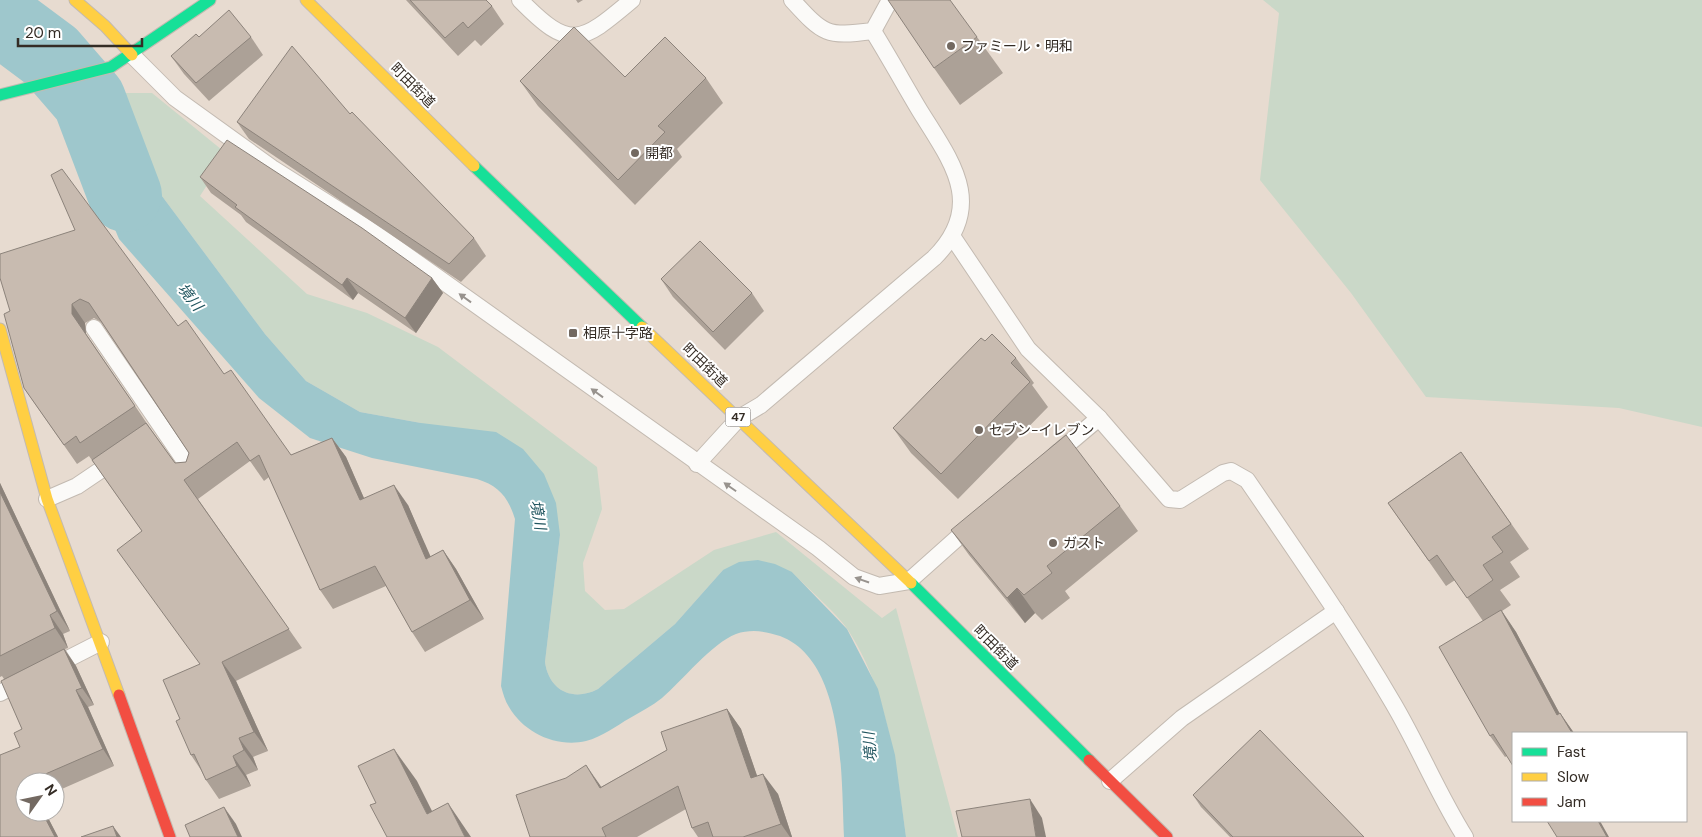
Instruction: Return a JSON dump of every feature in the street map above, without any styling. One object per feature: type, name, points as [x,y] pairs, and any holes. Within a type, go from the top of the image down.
[{"type":"main road","points":[[75,0],[105,26],[132,54]]},
{"type":"main road","points":[[0,95],[36,88],[111,67],[210,0]]},
{"type":"main road","name":"町田街道","points":[[306,0],[523,214],[909,581],[1167,837]]},
{"type":"main road","points":[[0,329],[48,499],[170,837]]},
{"type":"lane","points":[[520,0],[547,27],[572,37],[581,36],[597,28],[632,0]]},
{"type":"lane","points":[[792,0],[809,18],[827,31],[838,35],[873,31]]},
{"type":"lane","points":[[873,31],[890,0]]},
{"type":"lane","points":[[697,464],[739,418],[761,406],[934,258],[952,236],[956,226],[961,194],[957,173],[873,31]]},
{"type":"lane","points":[[132,54],[175,98],[272,168],[378,235],[697,464],[818,548],[854,578],[879,586],[909,581],[983,514]]},
{"type":"lane","points":[[952,236],[1028,349],[1099,418],[1169,499],[1180,500],[1223,472],[1231,471],[1247,480],[1336,611],[1394,704],[1450,814],[1465,837]]},
{"type":"lane","points":[[94,328],[193,472]]},
{"type":"lane","points":[[1040,466],[1099,418]]},
{"type":"lane","points":[[147,438],[162,428]]},
{"type":"lane","points":[[48,499],[77,486],[131,449]]},
{"type":"lane","points":[[1110,781],[1182,718],[1336,611]]},
{"type":"lane","points":[[0,693],[101,642]]},
{"type":"green space","points":[[1263,0],[1702,0],[1702,427],[1619,408],[1426,397],[1351,293],[1260,180],[1279,13]]},
{"type":"green space","points":[[122,93],[152,93],[227,154],[200,196],[307,294],[367,313],[438,347],[597,467],[602,509],[583,563],[585,591],[605,610],[624,609],[714,550],[776,532],[882,618],[896,608],[958,837],[906,837],[894,756],[873,678],[862,654],[843,623],[792,572],[723,570],[675,624],[598,689],[589,693],[571,694],[557,687],[547,672],[545,662],[560,535],[421,423],[360,412],[306,381],[265,334],[150,180]]},
{"type":"water","points":[[0,0],[6,0],[12,7],[81,39],[35,64],[0,39]]},
{"type":"water","points":[[122,93],[150,180],[265,334],[306,381],[360,412],[421,423],[496,432],[523,449],[544,474],[556,503],[560,535],[545,662],[547,672],[557,687],[571,694],[589,693],[598,689],[675,624],[723,570],[739,562],[758,560],[775,564],[792,572],[847,629],[878,689],[895,755],[906,837],[844,837],[840,755],[836,724],[828,695],[817,670],[802,649],[774,634],[758,631],[747,632],[736,634],[727,639],[717,645],[658,701],[598,737],[575,743],[564,742],[542,736],[523,724],[508,705],[501,686],[515,519],[506,499],[497,489],[477,479],[372,458],[310,438],[259,398],[119,239],[64,107]]},
{"type":"building","points":[[410,0],[486,0],[492,6],[468,28],[463,22],[445,38]]},
{"type":"building","points":[[888,0],[950,0],[977,37],[934,68]]},
{"type":"building","points":[[229,10],[251,37],[196,83],[171,56],[196,34],[199,37]]},
{"type":"building","points":[[574,27],[625,77],[665,37],[706,78],[658,126],[665,132],[618,180],[520,81]]},
{"type":"building","points":[[292,46],[350,114],[352,112],[474,238],[449,264],[237,122]]},
{"type":"building","points":[[227,140],[362,228],[432,278],[405,318],[347,278],[342,285],[235,207],[237,205],[200,177]]},
{"type":"building","points":[[62,169],[178,326],[186,320],[224,374],[231,370],[291,455],[332,438],[360,500],[394,485],[426,559],[443,550],[470,600],[412,632],[375,566],[320,590],[259,455],[250,461],[237,442],[184,480],[289,629],[222,662],[254,732],[239,738],[244,750],[233,756],[237,766],[206,780],[194,754],[191,755],[176,721],[180,719],[163,680],[200,664],[117,550],[142,531],[92,460],[146,423],[175,463],[186,462],[189,453],[89,303],[80,299],[72,304],[72,314],[135,406],[80,443],[76,436],[64,445],[24,388],[4,314],[10,311],[0,278],[0,254],[75,230],[51,175]]},
{"type":"building","points":[[700,241],[752,293],[713,332],[661,279]]},
{"type":"building","points":[[992,334],[1016,358],[1011,363],[1030,382],[941,474],[893,428],[981,338],[985,341]]},
{"type":"building","name":"ガスト","points":[[1066,435],[1120,506],[1047,566],[1052,573],[1024,595],[1017,588],[1007,598],[951,530]]},
{"type":"building","points":[[1461,452],[1511,524],[1492,537],[1503,552],[1483,565],[1493,580],[1467,598],[1437,555],[1429,561],[1388,503]]},
{"type":"building","points":[[0,492],[57,611],[50,615],[55,628],[0,656]]},
{"type":"building","points":[[1501,610],[1557,715],[1560,713],[1571,732],[1512,732],[1512,764],[1493,734],[1490,736],[1439,647]]},
{"type":"building","points":[[64,649],[82,688],[76,690],[103,749],[50,772],[15,772],[15,822],[47,822],[55,837],[0,837],[0,755],[20,747],[14,733],[22,729],[1,681]]},
{"type":"building","points":[[727,709],[751,778],[763,774],[781,824],[743,837],[713,837],[708,822],[692,828],[678,786],[602,828],[606,837],[530,837],[516,795],[566,778],[586,765],[600,788],[667,750],[661,732]]},
{"type":"building","points":[[1260,730],[1364,837],[1233,837],[1193,795]]},
{"type":"building","points":[[394,749],[427,814],[448,803],[465,837],[387,837],[370,805],[376,803],[358,766]]},
{"type":"building","points":[[1030,799],[1036,837],[962,837],[956,811]]},
{"type":"building","points":[[224,807],[238,837],[190,837],[185,825]]},
{"type":"building","points":[[1548,822],[1599,822],[1607,837],[1557,837]]},
{"type":"building","points":[[113,826],[117,837],[81,837]]},
{"type":"waterway","name":"境川","points":[[0,18],[51,56],[89,100],[125,195]]},
{"type":"traffic: fast","points":[[0,95],[111,67],[210,0]]},
{"type":"traffic: fast","points":[[474,166],[642,327]]},
{"type":"traffic: fast","points":[[911,583],[1089,760]]},
{"type":"traffic: slow","points":[[75,0],[105,26],[132,55]]},
{"type":"traffic: slow","points":[[306,0],[474,166]]},
{"type":"traffic: slow","points":[[642,327],[911,583]]},
{"type":"traffic: slow","points":[[0,329],[47,499],[119,695]]},
{"type":"traffic: jam","points":[[119,695],[170,837]]},
{"type":"traffic: jam","points":[[1089,760],[1167,837]]},
{"type":"place","name":"ファミール・明和","points":[[951,46]]},
{"type":"place","name":"開都","points":[[635,153]]},
{"type":"place","name":"相原十字路","points":[[573,333]]},
{"type":"place","name":"セブン-イレブン","points":[[979,430]]},
{"type":"place","name":"ガスト","points":[[1053,543]]}]
